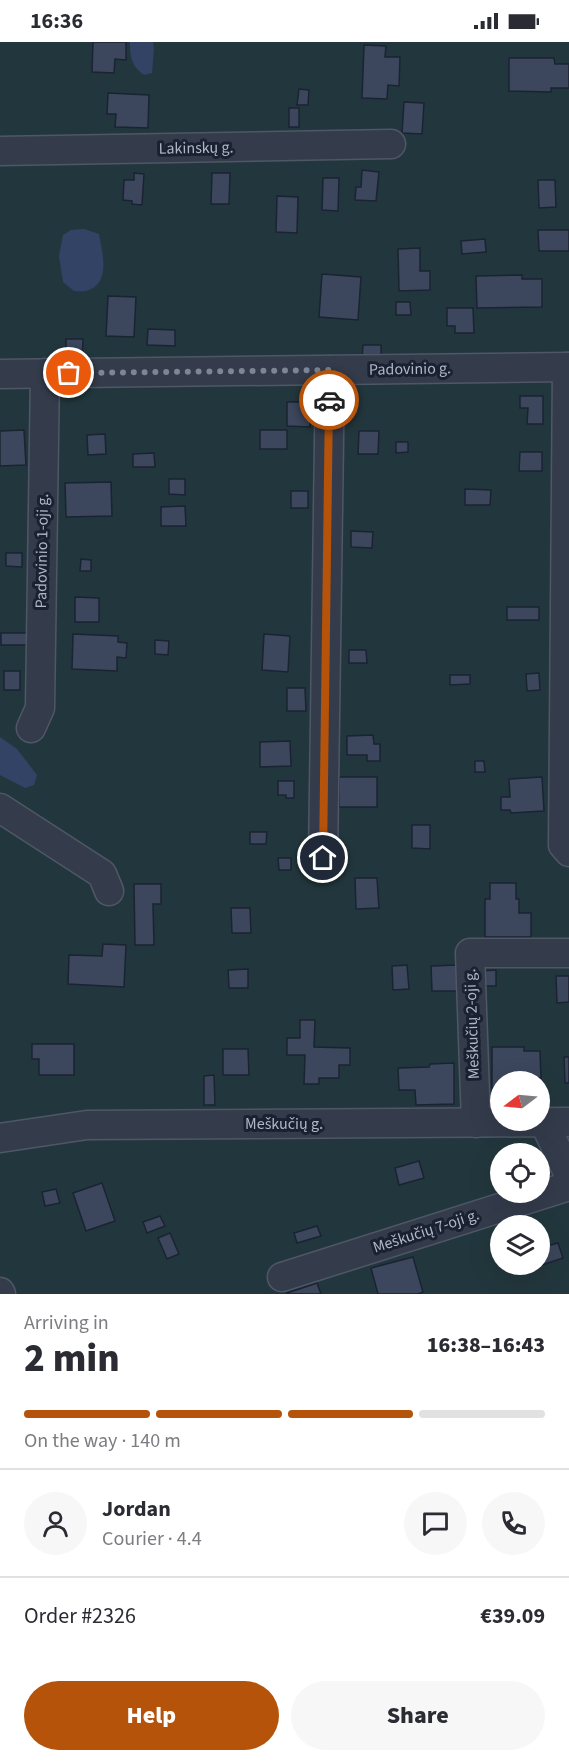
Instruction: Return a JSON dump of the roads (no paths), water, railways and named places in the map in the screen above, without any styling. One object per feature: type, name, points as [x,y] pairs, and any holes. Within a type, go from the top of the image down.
[{"type":"street","name":"Lakinskų g.","points":[[0,151],[391,144]]},
{"type":"street","name":"Padovinio g.","points":[[0,374],[568,367]]},
{"type":"street","points":[[566,849],[568,367]]},
{"type":"street","points":[[323,858],[330,370]]},
{"type":"street","name":"Padovinio 1-oji g.","points":[[31,728],[40,708],[45,373]]},
{"type":"street","points":[[0,808],[102,874],[109,891]]},
{"type":"street","name":"Meškučių 2-oji g.","points":[[476,1123],[470,953],[569,953]]},
{"type":"street","points":[[557,1122],[569,1175]]},
{"type":"street","name":"Meškučių g.","points":[[0,1138],[87,1125],[557,1122]]},
{"type":"street","name":"Meškučių 7-oji g.","points":[[282,1277],[569,1186]]},
{"type":"water","points":[[130,42],[153,42],[152,73],[144,75],[136,68],[131,56]]},
{"type":"water","points":[[84,229],[99,234],[103,273],[96,286],[87,291],[74,291],[63,282],[59,256],[63,235],[71,230]]},
{"type":"water","points":[[0,737],[17,749],[37,775],[34,785],[25,788],[0,775]]}]
